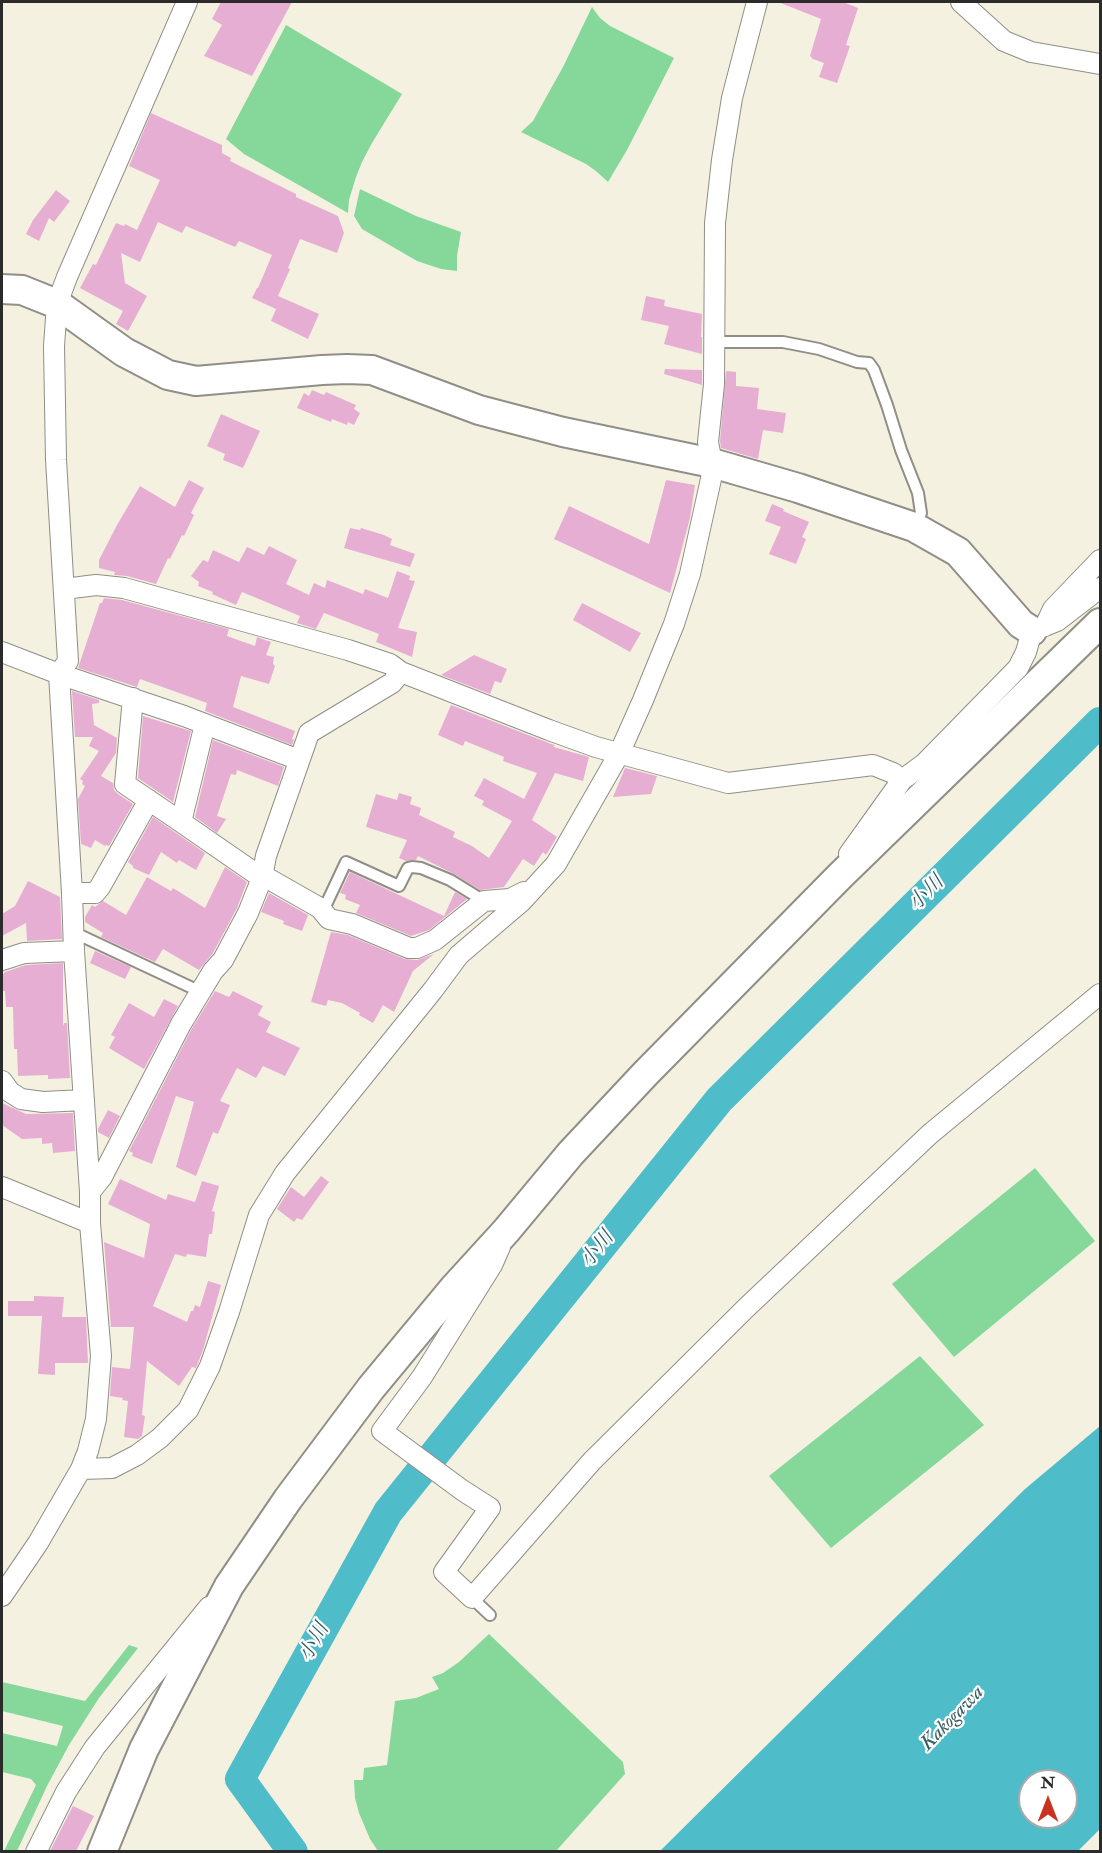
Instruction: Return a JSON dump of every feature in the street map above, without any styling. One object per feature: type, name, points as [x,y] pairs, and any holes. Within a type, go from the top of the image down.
[{"type":"street","points":[[2,1596],[38,1543],[81,1468],[96,1419],[101,1356],[90,1223],[59,674],[68,661],[56,460],[54,346],[57,304],[187,2]]},
{"type":"street","points":[[81,1468],[112,1468],[137,1455],[188,1410],[210,1366],[259,1215],[285,1173],[433,990],[459,954],[521,902],[556,864],[619,754],[674,624],[690,574],[711,479],[712,463],[708,442],[714,384],[715,223],[732,98],[757,2]]},
{"type":"street","points":[[961,2],[1004,41],[1031,52],[1101,64]]},
{"type":"street","points":[[2,289],[22,290],[57,304],[124,352],[168,375],[196,381],[322,370],[372,370],[479,410],[563,432],[712,463],[798,488],[914,527],[958,552],[1021,624],[1038,628],[1057,621],[1101,588]]},
{"type":"street","points":[[840,876],[849,853],[902,780],[925,763],[1018,668],[1038,628],[1053,609],[1101,560]]},
{"type":"street","points":[[64,589],[96,585],[124,588],[348,650],[390,664],[401,672],[549,730],[619,754],[728,783],[873,765],[893,773],[902,780]]},
{"type":"street","points":[[102,1851],[144,1749],[229,1586],[288,1499],[371,1388],[571,1153],[631,1089],[840,876],[1101,623]]},
{"type":"street","points":[[2,652],[299,760]]},
{"type":"street","points":[[90,1192],[102,1177],[167,1051],[201,992],[223,960],[243,922],[262,878],[266,856],[309,733],[392,682],[401,672]]},
{"type":"street","points":[[133,698],[125,784],[262,878],[269,879],[320,908],[329,919],[352,924],[409,948],[417,948],[435,940],[484,901],[510,899],[531,889]]},
{"type":"street","points":[[181,822],[204,724]]},
{"type":"street","points":[[72,893],[95,893],[100,888],[149,800]]},
{"type":"street","points":[[2,960],[74,941]]},
{"type":"street","points":[[506,1231],[492,1265],[422,1377],[382,1431],[490,1508],[444,1572],[472,1598],[591,1461],[746,1308],[930,1134],[1101,994]]},
{"type":"street","points":[[2,1081],[10,1092],[21,1099],[43,1102],[84,1100]]},
{"type":"street","points":[[2,1187],[90,1223]]},
{"type":"street","points":[[36,1851],[66,1792],[95,1747],[199,1617],[229,1586]]},
{"type":"lane","points":[[714,342],[783,342],[819,349],[857,362],[869,363],[874,370],[918,493],[921,513],[914,527]]},
{"type":"lane","points":[[323,911],[346,862],[399,886],[408,868],[421,868],[450,880],[484,901]]},
{"type":"lane","points":[[74,941],[201,992]]},
{"type":"lane","points":[[472,1598],[490,1615]]},
{"type":"green space","points":[[592,7],[610,26],[674,58],[608,182],[586,164],[521,132],[533,121],[563,67]]},
{"type":"green space","points":[[286,25],[402,94],[362,162],[349,200],[348,213],[244,154],[226,139]]},
{"type":"green space","points":[[360,189],[416,216],[461,232],[457,271],[441,269],[417,261],[362,229],[354,216]]},
{"type":"green space","points":[[1035,1168],[1095,1241],[954,1357],[892,1284]]},
{"type":"green space","points":[[920,1356],[984,1425],[831,1548],[769,1476]]},
{"type":"green space","points":[[489,1634],[623,1762],[625,1774],[556,1851],[378,1851],[359,1813],[354,1780],[363,1780],[364,1768],[387,1765],[395,1701],[416,1698],[439,1689],[432,1677],[443,1673],[459,1662]]},
{"type":"green space","points":[[129,1645],[138,1648],[99,1698],[69,1745],[17,1851],[4,1851],[36,1785],[31,1779],[2,1772],[2,1733],[57,1746],[63,1726],[2,1711],[2,1682],[85,1701]]},
{"type":"water","name":"Kakogawa","points":[[1100,1426],[1100,1829],[1078,1851],[660,1851],[1025,1489]]},
{"type":"building","points":[[221,2],[292,2],[252,76],[204,56],[222,25],[212,19]]},
{"type":"building","points":[[778,2],[843,2],[858,8],[846,45],[850,46],[837,83],[819,77],[824,63],[810,56],[821,19]]},
{"type":"building","points":[[151,113],[222,145],[222,153],[231,158],[230,161],[296,194],[296,197],[338,216],[344,233],[337,253],[300,239],[278,296],[319,314],[308,339],[271,321],[276,309],[252,298],[272,255],[239,241],[235,247],[186,226],[182,233],[158,222],[140,262],[121,253],[125,283],[147,296],[128,331],[116,324],[123,311],[80,288],[93,264],[96,265],[116,223],[124,226],[125,224],[137,230],[160,180],[129,166]]},
{"type":"building","points":[[56,190],[70,201],[54,222],[49,218],[39,241],[26,234],[33,220]]},
{"type":"building","points":[[646,296],[665,300],[664,306],[702,314],[702,354],[664,344],[669,326],[641,320]]},
{"type":"building","points":[[665,369],[702,370],[702,385],[664,374]]},
{"type":"building","points":[[726,371],[736,372],[736,386],[759,388],[757,409],[786,413],[783,433],[763,430],[758,459],[721,448]]},
{"type":"building","points":[[312,390],[324,395],[326,392],[356,405],[354,409],[360,413],[354,425],[348,422],[347,425],[332,419],[331,422],[297,408],[304,393],[309,396]]},
{"type":"building","points":[[221,414],[260,431],[243,468],[223,460],[225,454],[207,446]]},
{"type":"building","points":[[189,480],[204,488],[191,513],[194,515],[184,536],[182,535],[170,559],[168,558],[156,584],[114,575],[115,572],[99,568],[99,560],[140,486],[175,507]]},
{"type":"building","points":[[666,480],[695,485],[690,518],[670,593],[554,539],[569,506],[649,544]]},
{"type":"building","points":[[772,504],[809,522],[802,537],[806,539],[796,564],[769,554],[781,527],[765,521]]},
{"type":"building","points":[[350,528],[360,530],[361,528],[392,539],[390,545],[415,554],[410,567],[344,548]]},
{"type":"building","points":[[269,546],[297,560],[286,584],[309,595],[314,583],[325,588],[327,580],[363,594],[365,589],[388,598],[397,571],[410,576],[409,580],[415,581],[398,628],[417,632],[412,657],[376,642],[379,634],[324,613],[316,629],[297,623],[300,616],[242,592],[236,605],[198,586],[199,582],[191,576],[203,560],[208,562],[213,550],[239,562],[247,547],[264,555]]},
{"type":"building","points":[[104,598],[122,600],[229,629],[227,636],[255,646],[257,637],[271,642],[266,655],[274,657],[275,666],[269,684],[241,676],[233,707],[295,731],[292,745],[205,711],[207,703],[140,679],[137,687],[78,668],[100,603]]},
{"type":"building","points":[[582,603],[641,633],[630,652],[573,620]]},
{"type":"building","points":[[474,655],[507,669],[501,683],[495,681],[490,694],[441,675]]},
{"type":"building","points":[[72,691],[99,700],[99,703],[92,704],[94,725],[117,738],[116,753],[101,776],[113,783],[114,790],[133,804],[109,846],[95,840],[91,848],[81,844],[78,799],[85,786],[80,779],[99,751],[89,746],[93,737],[75,737]]},
{"type":"building","points":[[451,705],[554,745],[554,747],[589,757],[583,781],[555,773],[532,820],[557,837],[546,855],[543,852],[534,866],[523,859],[504,887],[480,890],[418,856],[416,860],[406,861],[399,858],[407,840],[366,827],[376,794],[397,800],[399,793],[412,797],[410,804],[421,808],[419,815],[455,832],[453,837],[489,858],[512,821],[482,805],[484,801],[474,796],[484,778],[524,799],[537,773],[503,761],[504,757],[465,741],[463,746],[438,735]]},
{"type":"building","points":[[143,716],[191,731],[173,802],[138,778]]},
{"type":"building","points":[[213,740],[284,767],[278,786],[237,770],[236,775],[231,774],[217,816],[226,819],[217,833],[195,817]]},
{"type":"building","points":[[625,768],[657,776],[651,794],[613,797]]},
{"type":"building","points":[[153,817],[205,853],[196,870],[179,860],[177,863],[161,852],[149,875],[133,868],[128,862]]},
{"type":"building","points":[[225,867],[247,882],[237,908],[213,953],[199,970],[163,949],[155,962],[101,937],[103,933],[85,922],[85,917],[92,905],[95,907],[103,901],[126,915],[147,877],[171,891],[173,888],[205,908]]},
{"type":"building","points":[[350,872],[444,916],[455,892],[467,899],[429,930],[411,936],[356,913],[360,905],[345,899],[346,895],[340,893]]},
{"type":"building","points":[[28,881],[60,897],[62,939],[27,941],[26,923],[2,936],[2,914],[15,906]]},
{"type":"building","points":[[269,893],[308,915],[302,931],[261,912]]},
{"type":"building","points":[[331,932],[348,935],[405,959],[417,960],[434,954],[413,971],[394,1012],[383,1005],[373,1023],[342,1003],[328,1000],[326,1006],[311,1002]]},
{"type":"building","points":[[95,951],[131,967],[125,979],[90,963]]},
{"type":"building","points":[[63,963],[63,1026],[67,1023],[70,1078],[48,1079],[48,1075],[18,1076],[17,1049],[14,1049],[13,1007],[6,1007],[5,991],[2,991],[2,975],[26,965]]},
{"type":"building","points":[[215,991],[229,997],[233,991],[263,1006],[258,1015],[271,1022],[266,1032],[300,1048],[285,1076],[263,1066],[256,1078],[237,1068],[220,1101],[230,1105],[218,1134],[213,1132],[196,1176],[176,1167],[194,1102],[176,1096],[152,1164],[132,1156],[133,1153],[129,1151],[191,1030]]},
{"type":"building","points":[[164,999],[178,1006],[144,1069],[109,1048],[115,1037],[111,1035],[129,1003],[154,1017]]},
{"type":"building","points":[[2,1103],[26,1114],[73,1113],[75,1151],[53,1153],[52,1143],[42,1144],[42,1138],[22,1139],[2,1125]]},
{"type":"building","points":[[108,1110],[120,1116],[109,1138],[98,1132]]},
{"type":"building","points":[[321,1176],[329,1182],[302,1220],[297,1218],[294,1222],[277,1209],[291,1187],[304,1197]]},
{"type":"building","points":[[120,1179],[166,1200],[168,1194],[195,1202],[202,1181],[219,1186],[212,1211],[215,1212],[206,1257],[187,1254],[186,1257],[175,1254],[153,1306],[187,1322],[195,1305],[200,1307],[208,1281],[221,1285],[203,1350],[196,1368],[192,1367],[179,1386],[147,1361],[142,1415],[145,1416],[142,1436],[138,1439],[124,1437],[128,1401],[110,1396],[112,1367],[130,1369],[134,1327],[111,1327],[104,1242],[144,1258],[150,1224],[108,1204]]},
{"type":"building","points":[[34,1296],[64,1297],[62,1317],[86,1317],[88,1363],[55,1363],[55,1375],[38,1374],[42,1316],[8,1316],[8,1301],[34,1301]]},
{"type":"building","points":[[73,1806],[94,1816],[76,1851],[50,1851]]},
{"type":"waterway","name":"小川","points":[[293,1852],[240,1779],[388,1512],[719,1100],[1100,722]]}]
